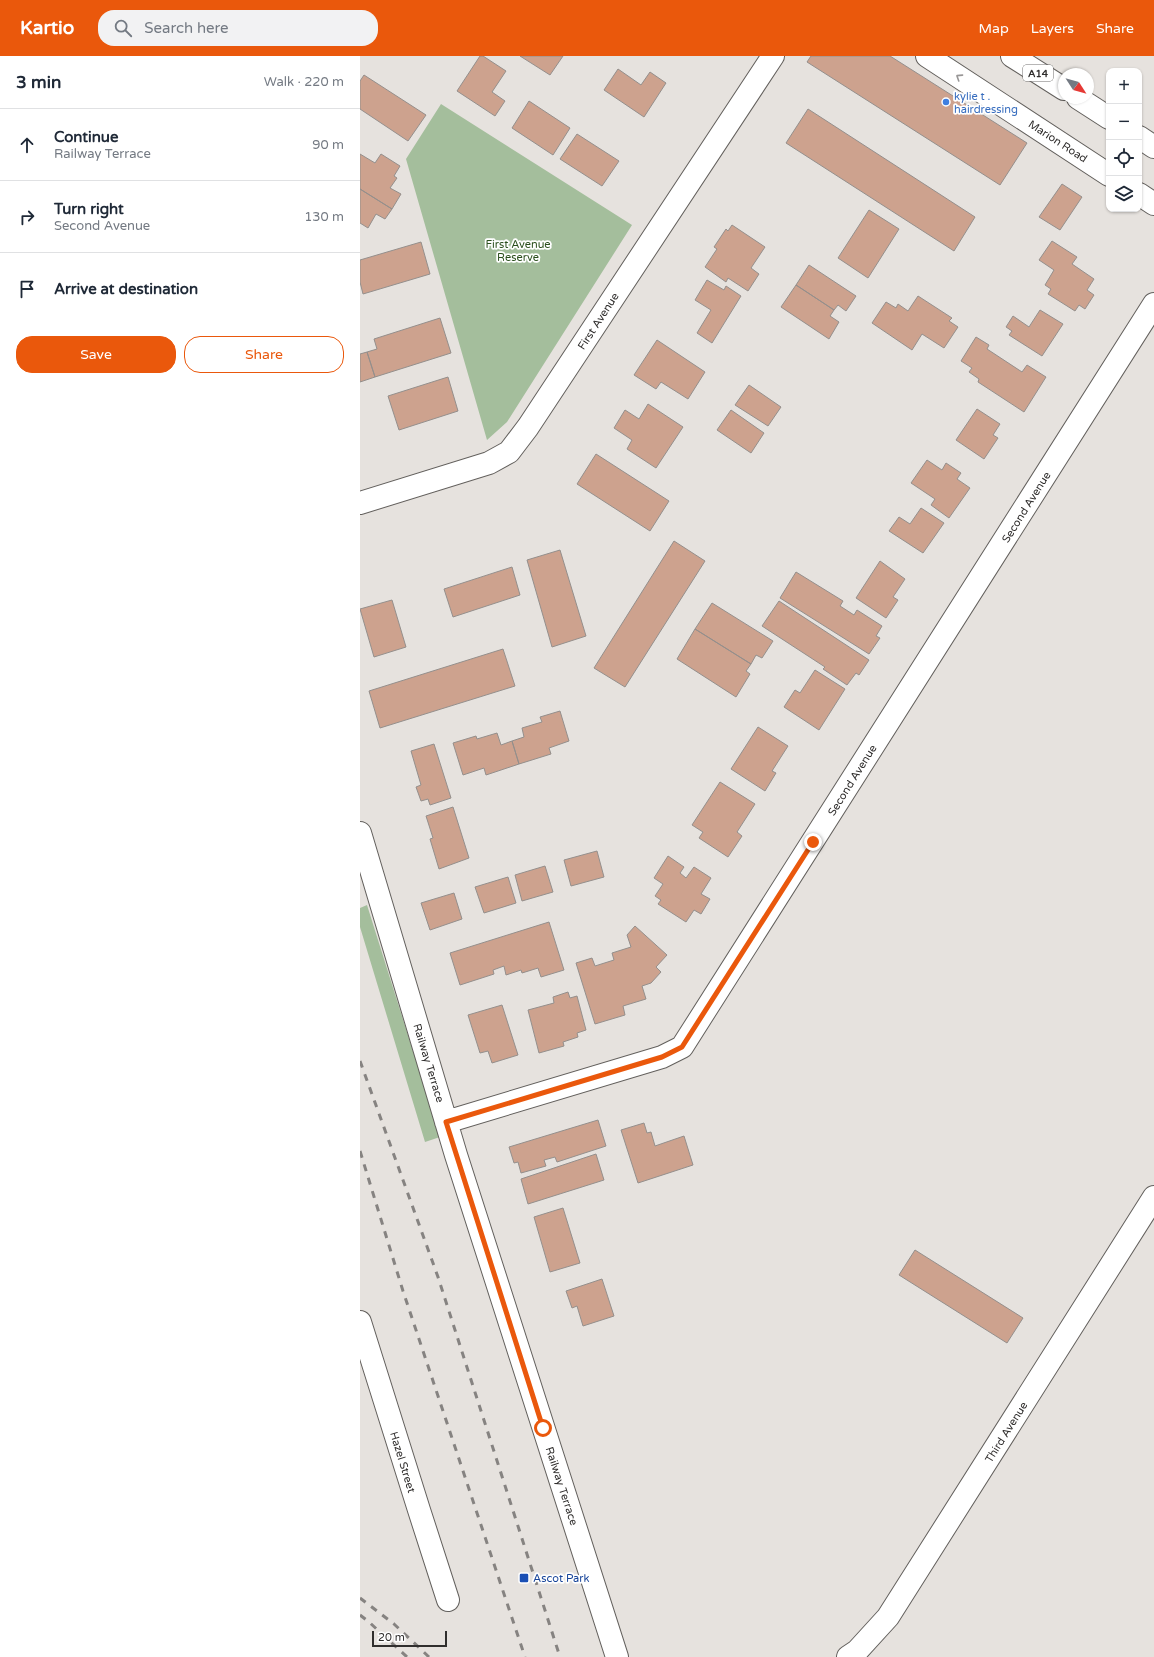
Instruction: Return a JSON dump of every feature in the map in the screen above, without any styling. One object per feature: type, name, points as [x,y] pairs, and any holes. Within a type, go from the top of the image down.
[{"type":"street","name":"First Avenue","points":[[360,503],[489,463],[509,452],[537,414],[773,56]]},
{"type":"street","name":"Marion Road","points":[[926,56],[1106,173]]},
{"type":"street","name":"A14","points":[[1012,56],[1058,85]]},
{"type":"street","points":[[1087,104],[1106,116]]},
{"type":"street","points":[[1142,139],[1154,147]]},
{"type":"street","points":[[1142,196],[1154,204]]},
{"type":"street","name":"Second Avenue","points":[[446,1122],[662,1057],[682,1047],[1154,304]]},
{"type":"street","name":"Railway Terrace","points":[[360,833],[446,1122],[617,1657]]},
{"type":"street","name":"Third Avenue","points":[[848,1657],[857,1652],[888,1617],[1154,1198]]},
{"type":"street","name":"Hazel Street","points":[[360,1322],[418,1510],[448,1600]]},
{"type":"green space","name":"First Avenue Reserve","points":[[441,104],[632,225],[507,422],[487,440],[406,159]]},
{"type":"green space","points":[[367,905],[440,1137],[425,1142],[360,927],[360,908]]},
{"type":"building","points":[[480,56],[483,56],[506,71],[492,92],[505,101],[495,116],[457,91]]},
{"type":"building","points":[[520,56],[563,56],[550,75]]},
{"type":"building","points":[[811,56],[890,56],[1027,143],[1000,185],[807,62]]},
{"type":"building","points":[[618,69],[641,85],[650,72],[666,83],[644,117],[604,90]]},
{"type":"building","points":[[364,75],[426,115],[408,141],[360,109],[360,81]]},
{"type":"building","points":[[529,101],[570,128],[553,155],[512,128]]},
{"type":"building","points":[[808,109],[975,217],[954,251],[786,143]]},
{"type":"building","points":[[577,134],[619,161],[602,186],[560,159]]},
{"type":"building","points":[[360,154],[375,163],[381,154],[400,166],[394,176],[397,178],[390,188],[401,194],[392,209],[360,189]]},
{"type":"building","points":[[1062,184],[1082,197],[1060,230],[1039,217]]},
{"type":"building","points":[[360,189],[392,209],[385,219],[376,214],[368,228],[360,223]]},
{"type":"building","points":[[869,210],[899,229],[868,278],[838,258]]},
{"type":"building","points":[[732,225],[765,247],[751,268],[759,274],[748,291],[728,278],[726,282],[705,267],[717,249],[714,247],[726,229],[728,231]]},
{"type":"building","points":[[1052,241],[1077,257],[1072,264],[1094,279],[1087,290],[1094,295],[1085,309],[1079,305],[1075,311],[1048,294],[1051,289],[1045,285],[1054,270],[1039,260]]},
{"type":"building","points":[[421,242],[430,274],[363,294],[360,282],[360,260]]},
{"type":"building","points":[[809,265],[856,296],[846,311],[838,305],[834,310],[796,285]]},
{"type":"building","points":[[707,280],[724,290],[726,286],[741,296],[712,343],[697,333],[711,310],[695,300]]},
{"type":"building","points":[[796,285],[834,310],[830,316],[839,322],[829,339],[781,307]]},
{"type":"building","points":[[918,296],[952,318],[949,321],[958,327],[944,348],[922,334],[912,350],[872,323],[886,302],[896,308],[898,304],[908,311]]},
{"type":"building","points":[[1040,310],[1063,324],[1042,356],[1009,335],[1012,331],[1006,327],[1013,316],[1029,327]]},
{"type":"building","points":[[440,318],[451,353],[375,377],[367,352],[377,349],[374,339]]},
{"type":"building","points":[[976,337],[989,345],[987,349],[1022,372],[1027,365],[1046,377],[1024,412],[978,382],[979,379],[969,372],[972,368],[961,361]]},
{"type":"building","points":[[657,340],[705,372],[688,399],[661,382],[656,389],[634,375]]},
{"type":"building","points":[[367,352],[375,377],[360,382],[360,354]]},
{"type":"building","points":[[448,377],[458,411],[399,430],[388,396]]},
{"type":"building","points":[[749,385],[781,407],[768,426],[735,405]]},
{"type":"building","points":[[648,404],[683,427],[656,468],[627,449],[632,440],[614,428],[625,410],[639,419]]},
{"type":"building","points":[[977,409],[1000,424],[993,435],[998,438],[984,459],[956,440]]},
{"type":"building","points":[[731,410],[764,433],[751,453],[717,430]]},
{"type":"building","points":[[596,454],[669,501],[650,531],[577,484]]},
{"type":"building","points":[[927,460],[942,470],[946,463],[961,473],[957,479],[970,488],[949,518],[931,505],[935,499],[911,483]]},
{"type":"building","points":[[921,508],[944,523],[923,553],[889,531],[899,517],[910,524]]},
{"type":"building","points":[[674,541],[705,561],[625,687],[594,668]]},
{"type":"building","points":[[560,550],[586,636],[552,647],[527,560]]},
{"type":"building","points":[[880,561],[905,579],[893,597],[898,600],[886,618],[856,598]]},
{"type":"building","points":[[512,567],[520,595],[453,617],[444,589]]},
{"type":"building","points":[[796,572],[843,601],[840,606],[854,615],[857,610],[882,626],[876,636],[880,638],[869,654],[780,598]]},
{"type":"building","points":[[392,600],[406,647],[374,657],[360,609]]},
{"type":"building","points":[[779,601],[869,660],[859,675],[856,673],[847,685],[823,669],[825,667],[762,626]]},
{"type":"building","points":[[712,603],[773,641],[762,658],[756,655],[751,664],[695,629]]},
{"type":"building","points":[[695,629],[751,664],[746,671],[750,674],[736,697],[677,659]]},
{"type":"building","points":[[503,649],[515,686],[380,728],[369,691]]},
{"type":"building","points":[[815,670],[845,689],[819,730],[784,707],[795,690],[800,693]]},
{"type":"building","points":[[560,711],[569,741],[549,748],[551,754],[519,764],[512,741],[524,737],[522,728],[542,722],[540,717]]},
{"type":"building","points":[[758,727],[788,746],[772,771],[776,773],[765,791],[731,769]]},
{"type":"building","points":[[497,733],[501,745],[512,741],[519,764],[486,775],[484,768],[463,775],[453,743],[476,736],[477,739]]},
{"type":"building","points":[[434,744],[451,798],[430,805],[428,799],[421,801],[416,787],[421,785],[411,751]]},
{"type":"building","points":[[720,782],[755,804],[737,832],[742,836],[728,857],[699,838],[703,832],[692,825]]},
{"type":"building","points":[[453,807],[469,858],[439,869],[430,839],[433,838],[426,816]]},
{"type":"building","points":[[597,851],[604,877],[571,886],[564,860]]},
{"type":"building","points":[[668,856],[684,867],[680,873],[686,878],[694,867],[711,878],[701,894],[710,899],[701,914],[694,910],[686,922],[658,904],[661,900],[655,896],[663,884],[654,878]]},
{"type":"building","points":[[545,866],[553,892],[522,901],[515,875]]},
{"type":"building","points":[[508,877],[516,903],[484,913],[475,887]]},
{"type":"building","points":[[454,893],[462,919],[430,930],[421,903]]},
{"type":"building","points":[[549,922],[564,970],[541,977],[538,968],[522,973],[521,970],[506,975],[504,966],[493,970],[494,974],[460,985],[450,953]]},
{"type":"building","points":[[635,926],[667,955],[656,967],[661,972],[651,983],[642,986],[646,999],[623,1006],[625,1015],[595,1024],[576,963],[592,958],[595,966],[614,960],[612,953],[631,947],[627,935]]},
{"type":"building","points":[[568,992],[570,998],[577,996],[586,1030],[577,1033],[578,1037],[563,1042],[564,1046],[539,1053],[528,1010],[554,1003],[553,997]]},
{"type":"building","points":[[502,1005],[518,1055],[492,1063],[488,1051],[480,1053],[468,1015]]},
{"type":"building","points":[[598,1120],[606,1146],[557,1162],[555,1157],[544,1160],[546,1166],[521,1173],[518,1162],[514,1163],[509,1147]]},
{"type":"building","points":[[644,1123],[647,1133],[651,1132],[655,1146],[684,1136],[693,1165],[638,1183],[621,1130]]},
{"type":"building","points":[[596,1154],[604,1180],[528,1204],[521,1179]]},
{"type":"building","points":[[563,1208],[580,1263],[550,1272],[534,1217]]},
{"type":"building","points":[[915,1250],[1023,1318],[1007,1343],[899,1275]]},
{"type":"building","points":[[602,1279],[614,1316],[583,1326],[577,1306],[572,1308],[566,1291]]},
{"type":"railway","points":[[360,1061],[438,1277],[560,1657]]},
{"type":"railway","points":[[360,1151],[403,1291],[525,1657]]},
{"type":"railway","points":[[360,1598],[394,1624],[429,1657]]},
{"type":"railway","points":[[360,1615],[407,1657]]},
{"type":"place","name":"kylie t . hairdressing","points":[[946,102]]},
{"type":"place","name":"Ascot Park","points":[[524,1578]]},
{"type":"route","points":[[543,1428],[446,1122],[662,1057],[682,1047],[813,842]]}]
